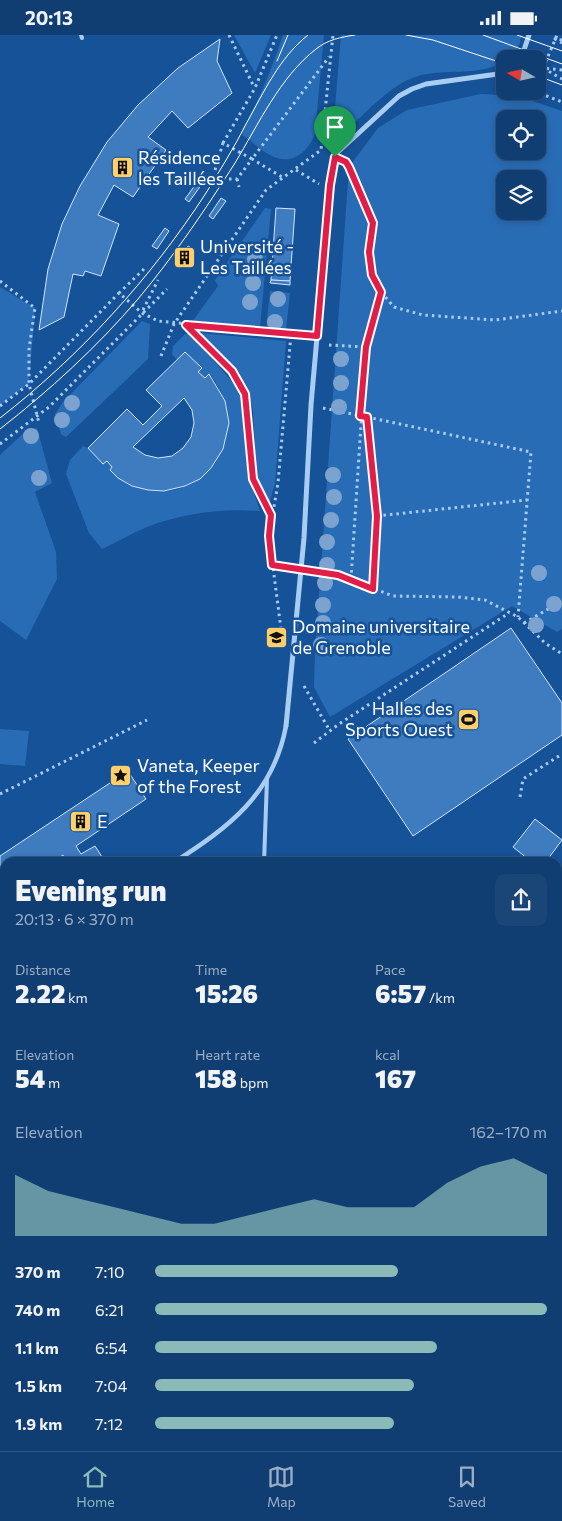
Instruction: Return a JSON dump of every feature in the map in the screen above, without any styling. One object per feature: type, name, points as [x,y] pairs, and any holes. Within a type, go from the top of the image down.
[{"type":"street","points":[[524,50],[529,35]]},
{"type":"street","points":[[181,857],[250,805],[267,779],[280,752],[286,726],[300,569],[311,405],[331,176],[335,157],[338,151],[399,96],[412,89],[426,84],[496,74]]},
{"type":"lane","points":[[264,857],[267,779]]},
{"type":"path","points":[[229,35],[255,88]]},
{"type":"path","points":[[215,169],[223,143],[255,88],[277,35]]},
{"type":"path","points":[[161,356],[174,323],[266,190],[320,150],[329,57],[333,35]]},
{"type":"path","points":[[546,61],[557,35]]},
{"type":"path","points":[[555,39],[562,42]]},
{"type":"path","points":[[237,179],[329,57]]},
{"type":"path","points":[[546,68],[562,70]]},
{"type":"path","points":[[546,70],[562,79]]},
{"type":"path","points":[[546,96],[562,102]]},
{"type":"path","points":[[223,143],[282,177]]},
{"type":"path","points":[[335,157],[346,162],[373,223],[369,252],[372,275],[381,292],[394,307],[424,315],[495,320],[562,311]]},
{"type":"path","points":[[344,169],[346,162]]},
{"type":"path","points":[[230,179],[237,179]]},
{"type":"path","points":[[237,179],[239,187]]},
{"type":"path","points":[[0,406],[29,384],[144,269]]},
{"type":"path","points":[[0,281],[34,308],[29,349],[29,384],[39,423]]},
{"type":"path","points":[[142,313],[158,281]]},
{"type":"path","points":[[0,444],[38,416],[167,289]]},
{"type":"path","points":[[351,579],[360,416],[366,347],[381,292]]},
{"type":"path","points":[[119,293],[151,319],[186,325],[317,336]]},
{"type":"path","points":[[186,325],[232,371],[243,390],[248,405],[253,479],[271,515]]},
{"type":"path","points":[[281,629],[269,542],[271,515],[278,483],[291,334]]},
{"type":"path","points":[[328,354],[329,337]]},
{"type":"path","points":[[329,345],[366,347]]},
{"type":"path","points":[[324,418],[325,399]]},
{"type":"path","points":[[311,405],[531,452],[518,617]]},
{"type":"path","points":[[367,417],[377,516],[373,589]]},
{"type":"path","points":[[377,516],[527,500]]},
{"type":"path","points":[[311,581],[312,561]]},
{"type":"path","points":[[272,565],[351,579],[373,589],[401,597],[481,599],[518,617],[545,643],[562,655]]},
{"type":"path","points":[[524,623],[562,601]]},
{"type":"path","points":[[314,743],[509,613]]},
{"type":"path","points":[[304,676],[304,686],[330,731]]},
{"type":"path","points":[[0,794],[147,720]]},
{"type":"path","points":[[520,797],[524,779],[562,754]]},
{"type":"shaded area","points":[[234,35],[271,35],[255,73]]},
{"type":"shaded area","points":[[283,35],[324,35],[315,133],[306,150],[290,159],[277,158],[268,154],[241,134],[264,85]]},
{"type":"shaded area","points":[[341,35],[521,35],[516,50],[496,50],[496,65],[472,71],[426,74],[415,77],[390,91],[354,123],[345,120],[335,108]]},
{"type":"shaded area","points":[[481,94],[496,95],[496,100],[530,100],[562,111],[562,629],[557,632],[512,606],[330,717],[314,687],[315,652],[349,167],[378,128],[407,110]]},
{"type":"shaded area","points":[[265,208],[271,209],[260,327],[192,322],[218,286],[215,280]]},
{"type":"shaded area","points":[[0,287],[35,308],[29,384],[0,405]]},
{"type":"shaded area","points":[[270,291],[290,293],[286,330],[266,328]]},
{"type":"shaded area","points":[[142,321],[150,324],[148,359],[66,437],[61,434],[55,414],[63,402]]},
{"type":"shaded area","points":[[200,333],[286,341],[275,483],[269,505],[257,480],[253,411],[248,391],[239,374]]},
{"type":"shaded area","points":[[185,334],[189,334],[194,338],[241,392],[245,413],[248,475],[260,511],[217,511],[174,518],[141,529],[102,549],[89,533],[66,474],[70,460],[83,446],[88,448],[103,464],[107,461],[112,467],[110,471],[136,487],[162,491],[186,486],[206,473],[220,453],[227,429],[224,402],[210,374],[205,378],[198,372],[202,368],[185,352],[177,360],[172,354],[173,346]]},
{"type":"shaded area","points":[[37,428],[52,483],[35,492],[56,552],[57,579],[26,640],[0,621],[0,455],[26,431]]},
{"type":"shaded area","points":[[0,729],[29,731],[25,766],[0,764]]},
{"type":"building","name":"Résidence les Taillées","points":[[220,39],[217,61],[232,93],[188,128],[172,111],[148,137],[166,150],[133,197],[114,185],[98,215],[119,224],[101,276],[85,271],[83,276],[73,274],[64,317],[39,330],[48,269],[62,224],[80,186],[107,142],[138,105],[178,68]]},
{"type":"building","name":"Université - Les Taillées","points":[[198,181],[202,184],[189,202],[185,199]]},
{"type":"building","name":"Université - Les Taillées","points":[[221,198],[226,201],[213,219],[209,216]]},
{"type":"building","points":[[276,208],[295,209],[290,281],[271,280]]},
{"type":"building","name":"Université - Les Taillées","points":[[165,228],[169,231],[157,249],[152,246]]},
{"type":"building","name":"Université - Les Taillées","points":[[188,246],[193,249],[180,268],[175,265]]},
{"type":"building","points":[[271,280],[290,281],[290,285],[270,283]]},
{"type":"building","points":[[185,352],[202,368],[198,372],[205,378],[209,374],[225,401],[229,423],[223,449],[211,468],[200,479],[185,486],[164,491],[132,486],[118,478],[110,470],[112,467],[107,461],[103,464],[88,448],[127,409],[143,425],[162,406],[146,390]],"holes":[[[184,398],[192,410],[194,423],[191,437],[183,448],[172,456],[158,458],[145,455],[133,447]]]},
{"type":"building","name":"Halles des Sports Ouest","points":[[511,628],[562,703],[562,735],[413,836],[348,739]]},
{"type":"building","name":"E","points":[[128,771],[146,799],[76,846],[81,854],[95,846],[102,857],[64,857],[63,855],[60,857],[0,856]]},
{"type":"building","points":[[535,819],[562,840],[549,857],[526,857],[513,847]]},
{"type":"tram line","points":[[277,61],[288,35]]},
{"type":"tram line","points":[[0,418],[58,369],[86,342],[138,285],[185,225],[206,193],[280,65],[308,35]]},
{"type":"tram line","points":[[0,429],[72,367],[138,299],[201,215],[291,73],[303,60],[325,43],[334,39],[355,35]]},
{"type":"tram line","points":[[406,35],[433,40],[496,61]]},
{"type":"tram line","points":[[483,35],[562,64]]},
{"type":"tram line","points":[[517,35],[562,51]]},
{"type":"tram line","points":[[546,79],[562,85]]},
{"type":"place","name":"Résidence les Taillées","points":[[122,168]]},
{"type":"place","name":"Université - Les Taillées","points":[[184,257]]},
{"type":"place","name":"Domaine universitaire de Grenoble","points":[[276,637]]},
{"type":"place","name":"Halles des Sports Ouest","points":[[469,719]]},
{"type":"place","name":"Vaneta, Keeper of the Forest","points":[[121,776]]},
{"type":"place","name":"E","points":[[81,822]]},
{"type":"route","points":[[335,157],[346,162],[349,167],[373,223],[369,252],[372,275],[381,292],[366,347],[360,416],[367,417],[377,516],[373,589],[338,575],[272,565],[269,536],[271,515],[253,479],[251,470],[248,405],[245,394],[239,380],[232,371],[186,325],[317,336],[330,185],[335,157]]}]
